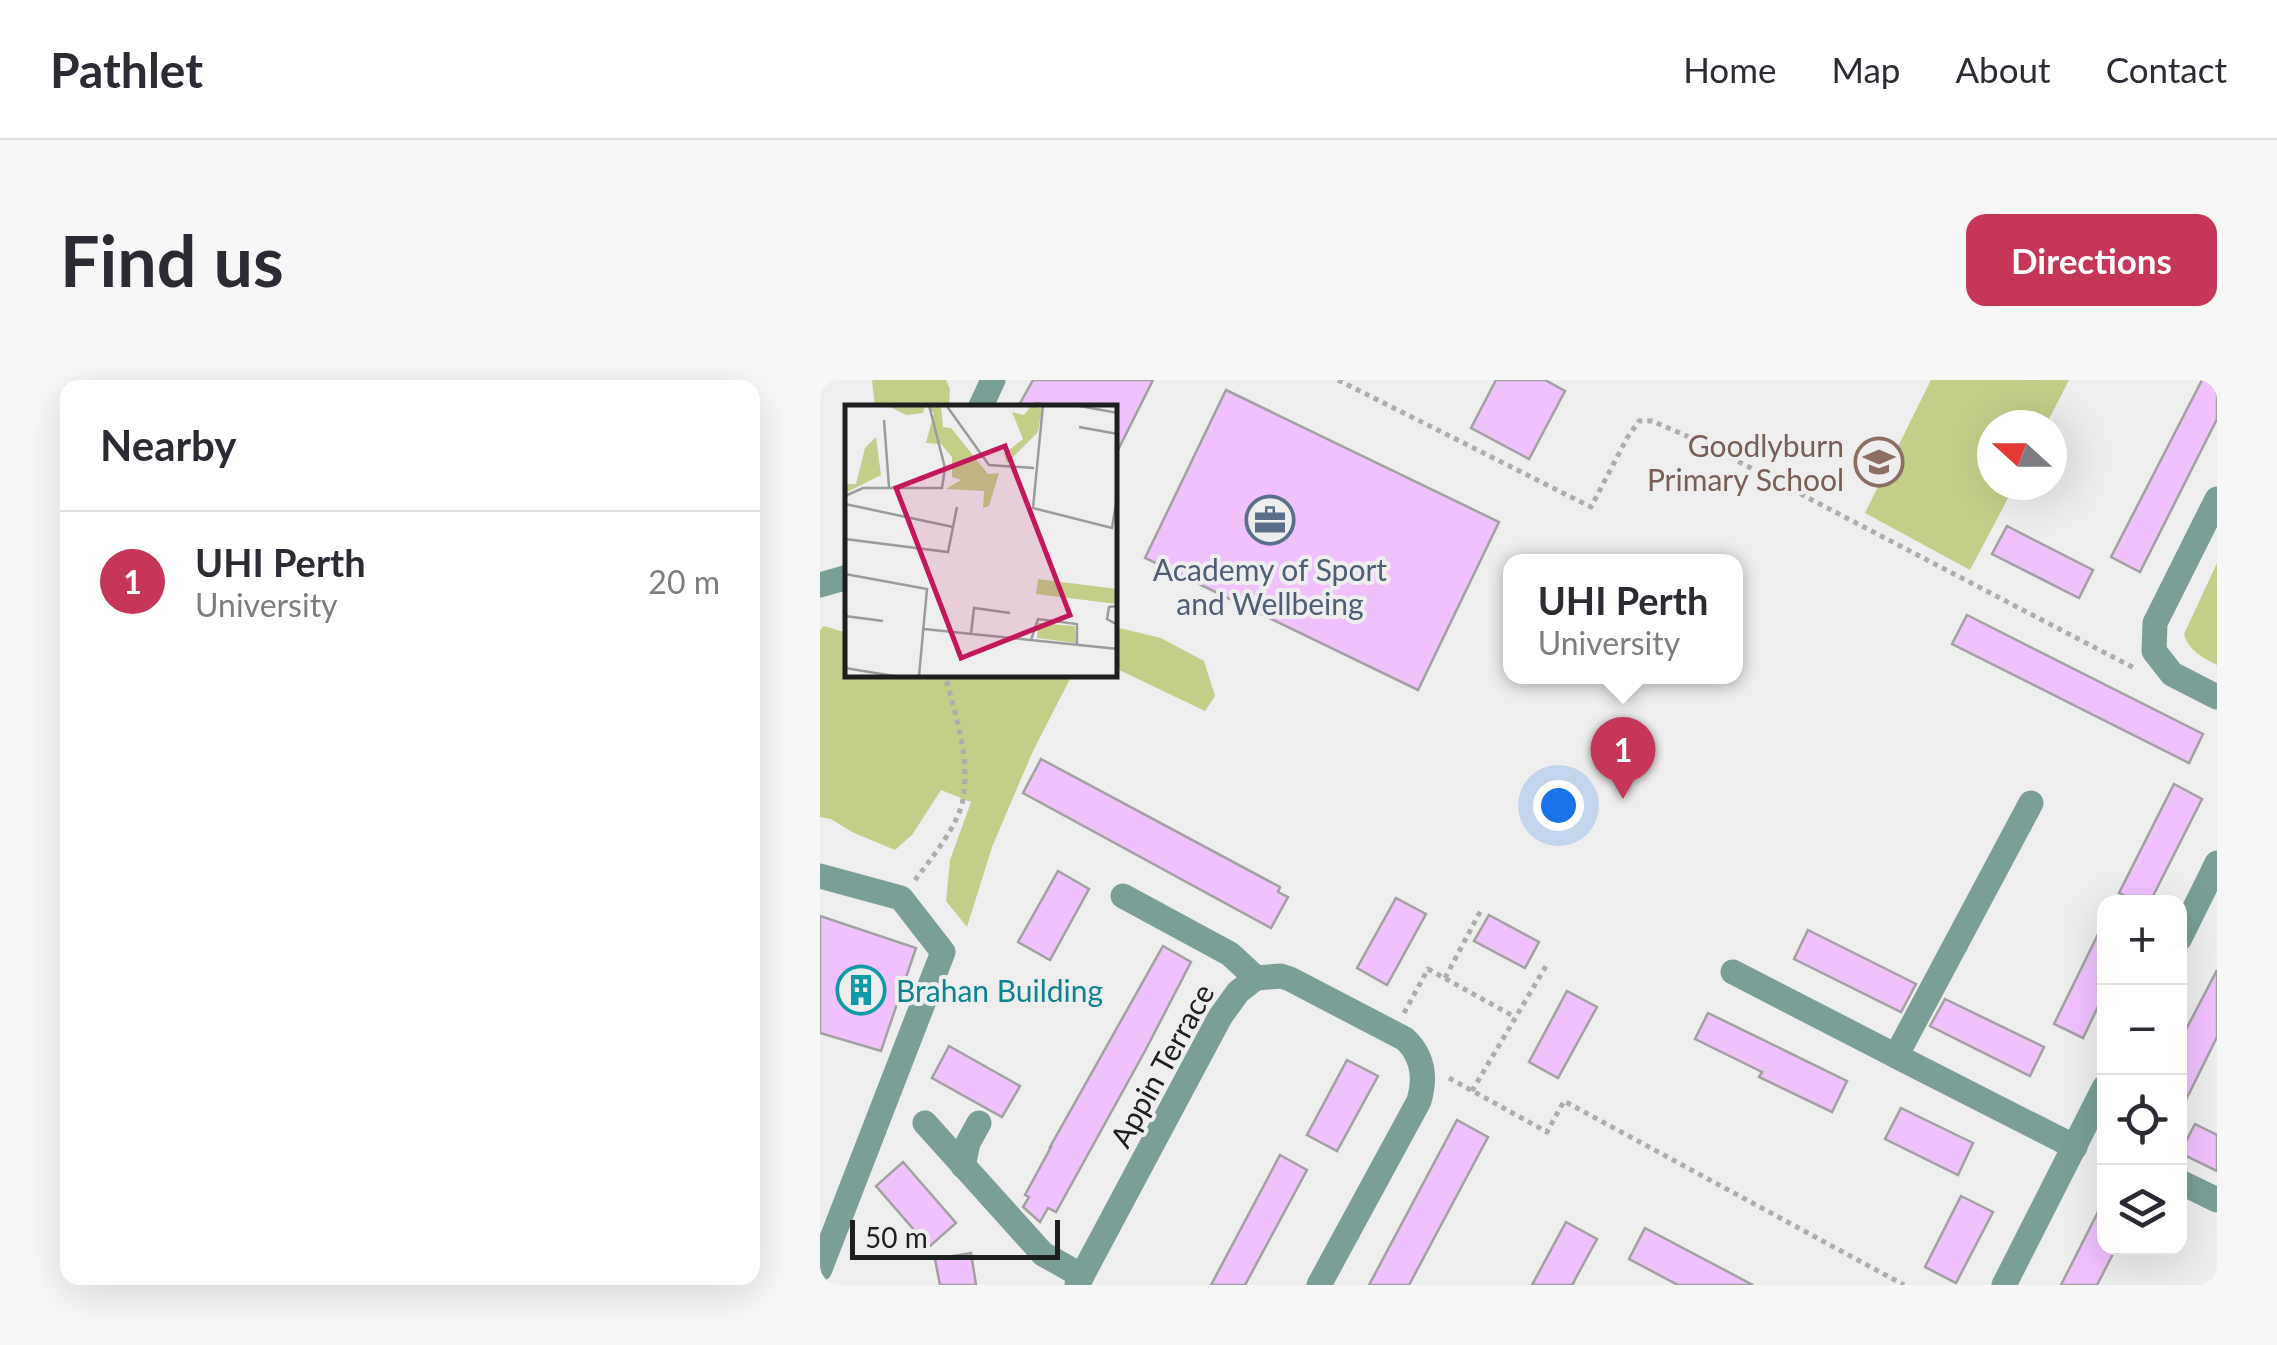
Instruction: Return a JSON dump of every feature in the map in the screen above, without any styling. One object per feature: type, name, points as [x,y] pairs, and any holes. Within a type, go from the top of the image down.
[{"type":"street","points":[[981,405],[993,380]]},
{"type":"street","points":[[2217,499],[2154,623],[2154,650],[2172,674],[2217,698]]},
{"type":"street","points":[[820,585],[845,578]]},
{"type":"street","points":[[1896,1056],[2032,803]]},
{"type":"street","points":[[2187,924],[2217,863]]},
{"type":"street","points":[[820,876],[901,898],[943,952],[820,1269]]},
{"type":"street","name":"Appin Terrace","points":[[926,1124],[1043,1254],[1080,1280],[1220,1018],[1238,992],[1256,978],[1230,954],[1123,896]]},
{"type":"street","points":[[1734,972],[1896,1056],[2087,1142]]},
{"type":"street","points":[[1256,978],[1290,979],[1405,1039],[1420,1062],[1419,1101],[1319,1285]]},
{"type":"street","points":[[2004,1285],[2087,1142],[2097,1110]]},
{"type":"street","points":[[963,1166],[968,1142],[979,1123]]},
{"type":"street","points":[[2187,1185],[2217,1200]]},
{"type":"path","points":[[1338,380],[1591,507],[1632,429],[1638,421],[1652,421],[1704,443],[2133,668],[2172,674]]},
{"type":"path","points":[[901,898],[942,845],[963,802],[964,742],[947,678]]},
{"type":"path","points":[[1445,978],[1481,910]]},
{"type":"path","points":[[1472,1090],[1546,966]]},
{"type":"path","points":[[1392,1032],[1428,969],[1515,1017]]},
{"type":"path","points":[[1420,1062],[1547,1132],[1564,1101],[1904,1285]]},
{"type":"green space","points":[[872,380],[946,380],[950,389],[949,405],[875,405]]},
{"type":"green space","points":[[1931,380],[2069,380],[2054,410],[1977,410],[1977,500],[2007,500],[1970,570],[1865,513]]},
{"type":"green space","points":[[2217,563],[2217,665],[2193,649],[2184,634]]},
{"type":"green space","points":[[824,626],[845,632],[845,678],[1070,678],[1033,751],[992,847],[967,927],[946,901],[950,860],[971,802],[941,790],[912,835],[895,850],[820,817],[820,630]]},
{"type":"green space","points":[[1118,628],[1161,638],[1204,661],[1215,696],[1205,711],[1118,669]]},
{"type":"building","points":[[1033,380],[1153,380],[1118,450],[1118,405],[1019,405]]},
{"type":"building","points":[[1496,380],[1545,380],[1565,391],[1529,459],[1471,428]]},
{"type":"building","points":[[2202,380],[2217,380],[2217,419],[2140,572],[2111,557]]},
{"type":"building","points":[[1226,390],[1499,522],[1418,690],[1145,558]]},
{"type":"building","points":[[2007,526],[2093,570],[2079,598],[1992,554]]},
{"type":"building","points":[[1967,615],[2203,734],[2189,763],[1952,644]]},
{"type":"building","points":[[1041,759],[1280,887],[1278,892],[1288,897],[1271,928],[1023,793]]},
{"type":"building","points":[[2174,784],[2202,799],[2154,895],[2119,893]]},
{"type":"building","points":[[1058,871],[1089,889],[1050,960],[1018,942]]},
{"type":"building","points":[[1396,898],[1426,914],[1387,985],[1357,968]]},
{"type":"building","points":[[1489,915],[1539,942],[1525,968],[1474,941]]},
{"type":"building","name":"Brahan Building","points":[[820,916],[916,948],[881,1051],[820,1033]]},
{"type":"building","points":[[1808,930],[1916,984],[1901,1012],[1794,959]]},
{"type":"building","points":[[2097,936],[2097,1009],[2083,1038],[2054,1024]]},
{"type":"building","points":[[1163,946],[1191,962],[1056,1212],[1048,1208],[1040,1222],[1023,1207],[1029,1197],[1025,1195]]},
{"type":"building","points":[[2217,970],[2217,1037],[2187,1098],[2187,1075],[2187,1028]]},
{"type":"building","points":[[1567,991],[1597,1007],[1558,1078],[1529,1062]]},
{"type":"building","points":[[1945,999],[2044,1047],[2030,1076],[1930,1026]]},
{"type":"building","points":[[1708,1013],[1847,1081],[1832,1112],[1759,1077],[1762,1072],[1695,1039]]},
{"type":"building","points":[[949,1046],[1020,1086],[1002,1117],[932,1078]]},
{"type":"building","points":[[1347,1060],[1378,1076],[1337,1151],[1307,1135]]},
{"type":"building","points":[[1901,1108],[1973,1143],[1958,1175],[1885,1139]]},
{"type":"building","points":[[1457,1120],[1488,1137],[1448,1212],[1409,1285],[1369,1285]]},
{"type":"building","points":[[2195,1124],[2217,1135],[2217,1171],[2187,1156],[2187,1139]]},
{"type":"building","points":[[1280,1155],[1307,1170],[1245,1285],[1211,1285]]},
{"type":"building","points":[[903,1162],[956,1223],[929,1247],[876,1186]]},
{"type":"building","points":[[1961,1196],[1993,1212],[1956,1283],[1925,1267]]},
{"type":"building","points":[[2097,1214],[2097,1255],[2112,1255],[2097,1285],[2061,1285]]},
{"type":"building","points":[[1566,1222],[1597,1239],[1572,1285],[1532,1285]]},
{"type":"building","points":[[1645,1228],[1753,1285],[1678,1285],[1629,1259]]},
{"type":"building","points":[[971,1253],[976,1285],[940,1285],[935,1259]]},
{"type":"place","name":"Goodlyburn Primary School","points":[[1879,462]]},
{"type":"place","name":"Academy of Sport and Wellbeing","points":[[1270,520]]},
{"type":"place","name":"UHI Perth","points":[[1623,799]]},
{"type":"place","name":"Brahan Building","points":[[861,990]]}]
